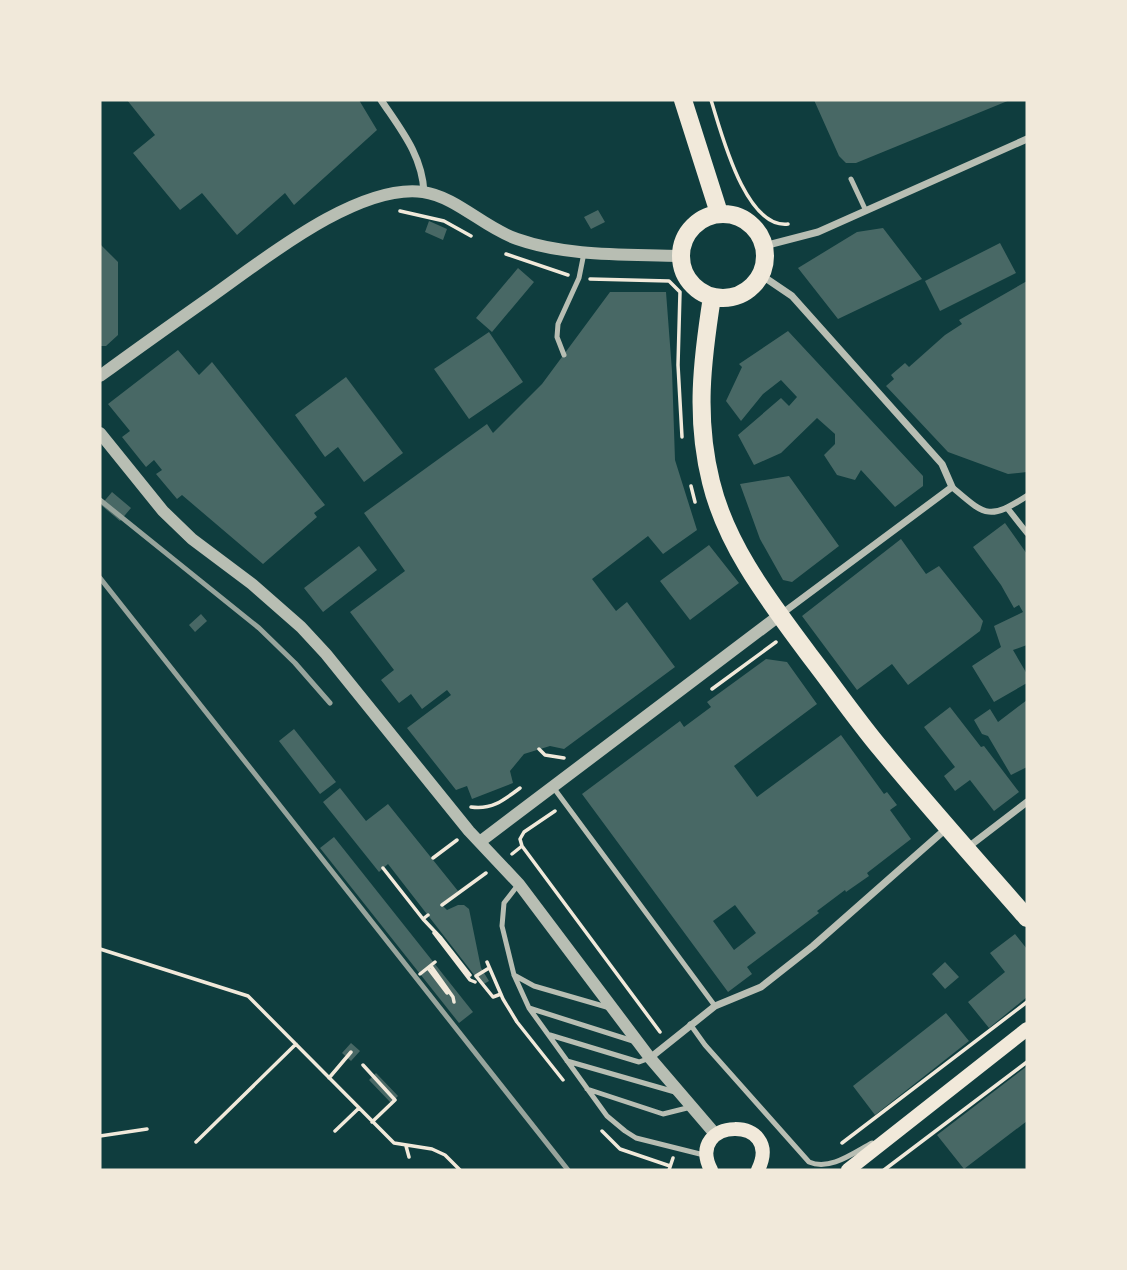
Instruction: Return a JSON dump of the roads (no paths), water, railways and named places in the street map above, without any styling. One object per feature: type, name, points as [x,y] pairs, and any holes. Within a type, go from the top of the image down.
[{"type":"main road","points":[[683,100],[719,213]]},
{"type":"main road","points":[[719,213],[735,215],[748,221],[758,232],[764,246],[765,261],[761,275],[740,295],[726,299],[712,297],[689,282],[682,270],[680,256],[683,240],[692,227],[704,217],[719,213]]},
{"type":"main road","points":[[712,297],[700,395],[703,441],[711,483],[726,528],[780,615],[880,749],[1027,918]]},
{"type":"main road","points":[[848,1170],[1027,1029]]},
{"type":"main road","points":[[709,1163],[711,1141],[722,1131],[736,1128],[754,1136],[759,1142],[763,1155],[760,1170]]},
{"type":"street","points":[[381,100],[415,151],[423,173],[424,192]]},
{"type":"street","points":[[764,246],[818,232],[1027,139]]},
{"type":"street","points":[[100,376],[292,239],[342,211],[379,197],[403,192],[424,192],[448,200],[486,225],[515,239],[542,247],[584,252],[680,256]]},
{"type":"street","points":[[761,275],[792,296],[942,464],[952,487],[981,511],[995,513],[1008,509],[1027,496]]},
{"type":"street","points":[[100,433],[163,511],[192,539],[252,584],[301,627],[470,831],[519,884],[650,1058],[716,1135]]},
{"type":"street","points":[[481,841],[952,487]]},
{"type":"street","points":[[1008,509],[1027,533]]},
{"type":"street","points":[[967,849],[1027,802]]},
{"type":"street","points":[[650,1058],[715,1006],[761,987],[813,946],[948,826]]},
{"type":"lane","points":[[850,179],[866,211]]},
{"type":"lane","points":[[564,355],[557,337],[558,324],[579,278],[584,252]]},
{"type":"lane","points":[[553,787],[715,1006]]},
{"type":"lane","points":[[519,884],[505,903],[502,926],[514,975],[530,1008],[607,1115],[625,1131],[636,1138],[677,1149],[709,1163]]},
{"type":"lane","points":[[514,975],[534,986],[614,1009]]},
{"type":"lane","points":[[530,1008],[639,1043]]},
{"type":"lane","points":[[691,1024],[705,1045],[809,1162],[819,1166],[828,1165],[900,1129]]},
{"type":"lane","points":[[549,1035],[639,1062],[650,1058]]},
{"type":"lane","points":[[567,1061],[678,1092]]},
{"type":"lane","points":[[587,1089],[663,1114],[691,1107]]},
{"type":"railway","points":[[100,500],[259,628],[330,703]]},
{"type":"railway","points":[[100,578],[568,1170]]}]
